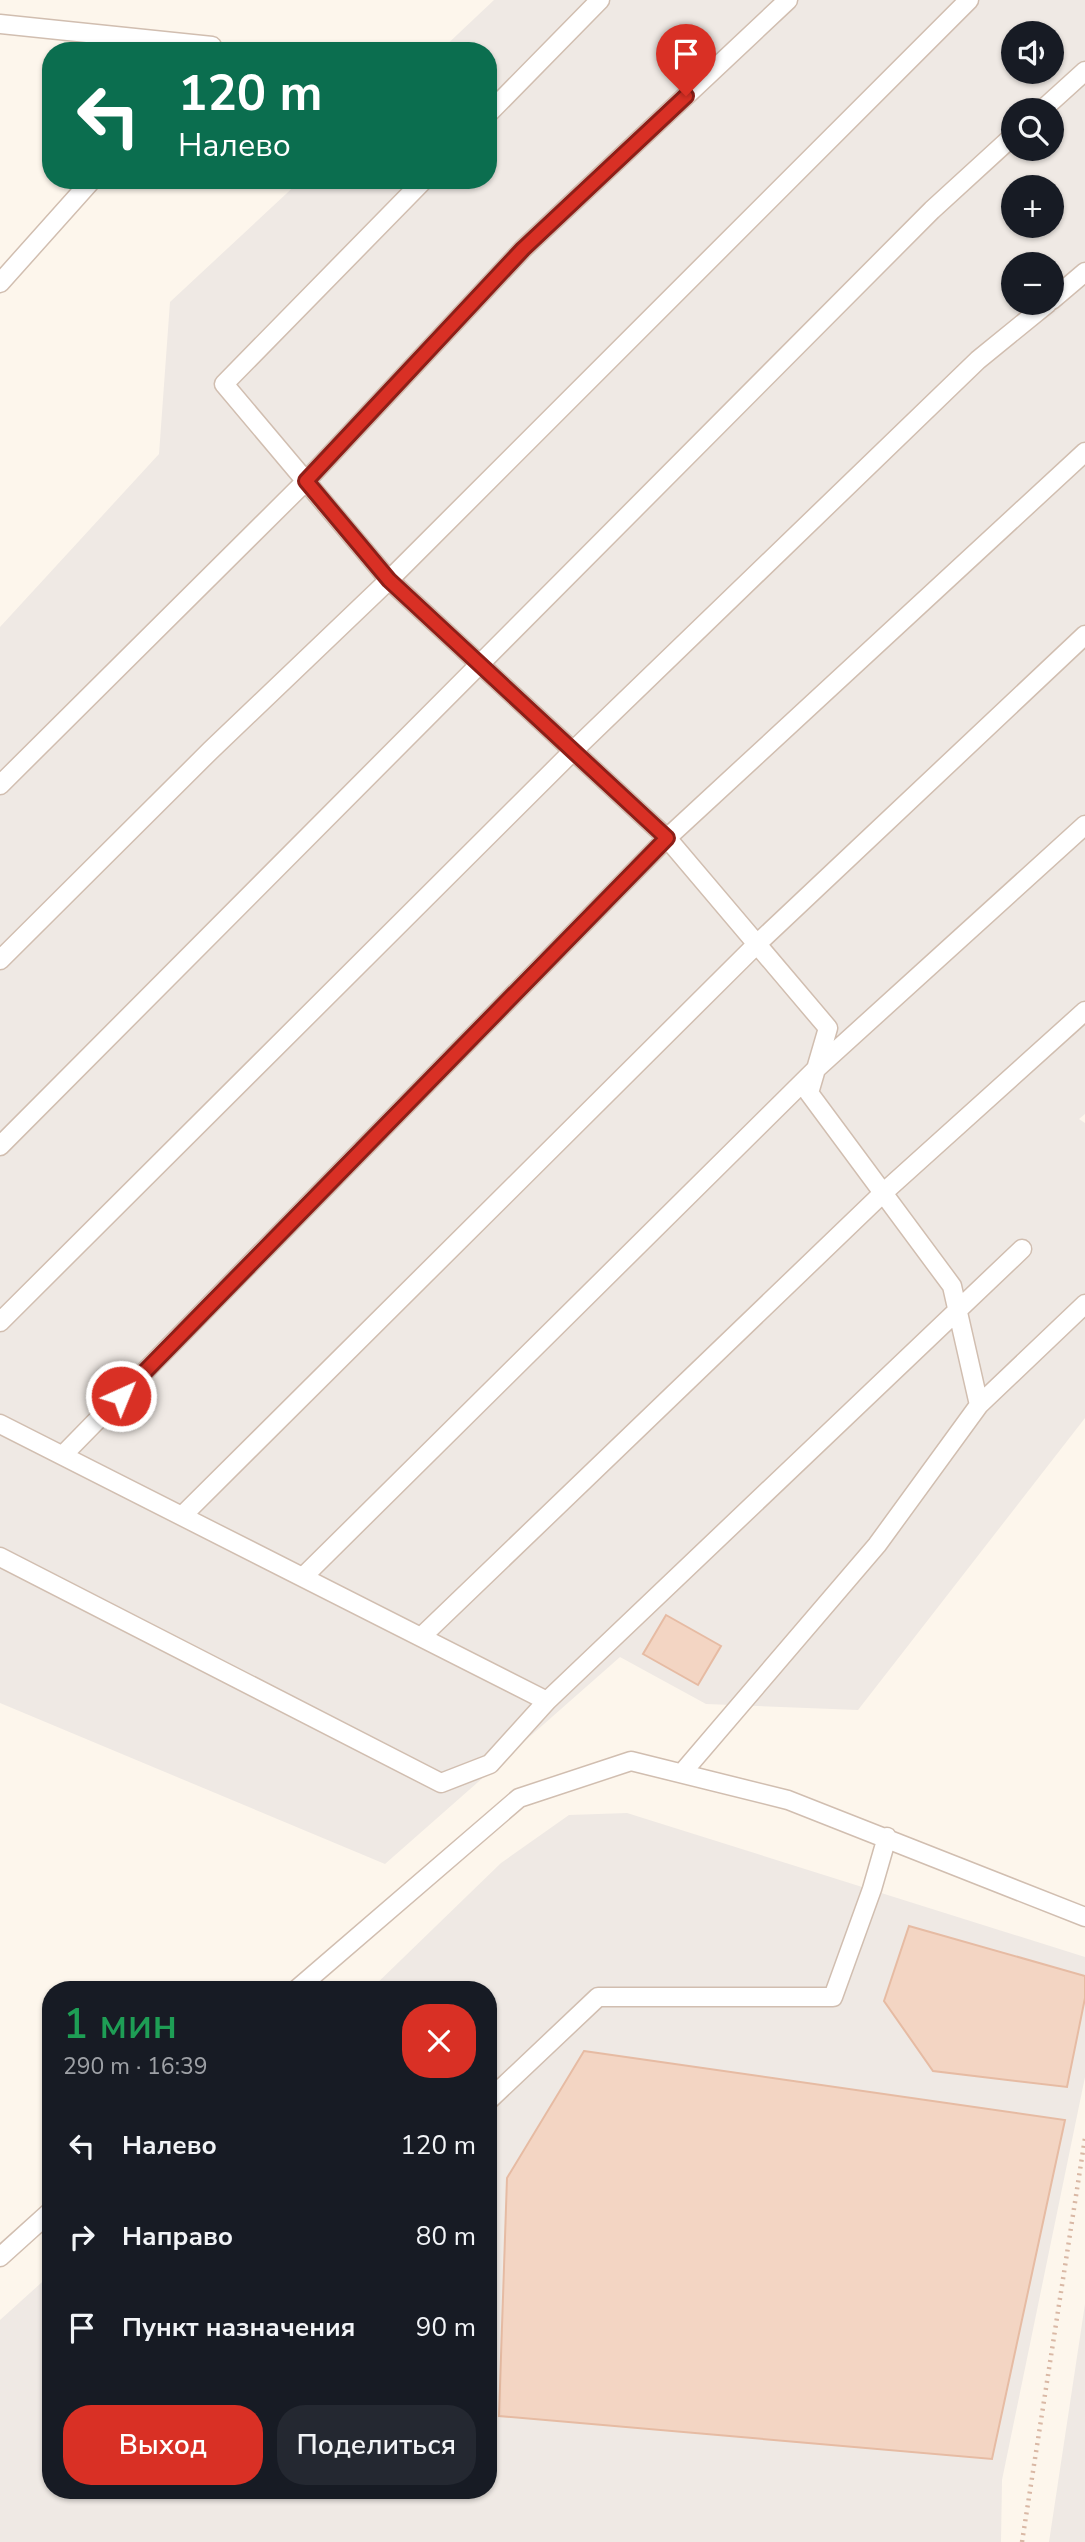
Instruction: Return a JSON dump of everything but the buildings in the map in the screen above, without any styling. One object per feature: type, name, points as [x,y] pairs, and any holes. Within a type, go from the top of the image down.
[{"type":"lane","points":[[497,105],[600,0]]},
{"type":"lane","points":[[0,785],[306,481],[523,249],[788,0]]},
{"type":"lane","points":[[0,960],[211,750],[389,580],[970,0]]},
{"type":"lane","points":[[0,24],[173,42]]},
{"type":"lane","points":[[1055,98],[1085,71]]},
{"type":"lane","points":[[0,1146],[932,210],[1001,147]]},
{"type":"lane","points":[[0,283],[84,189]]},
{"type":"lane","points":[[415,189],[223,384],[389,580],[667,838],[828,1028],[809,1093],[952,1286],[979,1405]]},
{"type":"lane","points":[[1064,289],[1085,272]]},
{"type":"lane","points":[[0,1322],[573,751],[978,360],[1033,315]]},
{"type":"lane","points":[[63,1455],[667,838],[1085,452]]},
{"type":"lane","points":[[182,1516],[757,944],[1085,635]]},
{"type":"lane","points":[[303,1577],[816,1070],[1085,825]]},
{"type":"lane","points":[[421,1637],[883,1193],[1085,1011]]},
{"type":"lane","points":[[0,1557],[441,1783],[490,1764],[547,1701],[1022,1249]]},
{"type":"lane","points":[[682,1773],[877,1545],[979,1405],[1085,1304]]},
{"type":"lane","points":[[0,1423],[547,1701]]},
{"type":"lane","points":[[306,1981],[519,1798],[631,1761],[788,1800],[1085,1917]]},
{"type":"lane","points":[[497,2092],[598,1997],[833,1997],[872,1889],[887,1837]]},
{"type":"lane","points":[[0,2257],[42,2219]]},
{"type":"path","points":[[1022,2542],[1085,2138]]},
{"type":"shaded area","points":[[494,0],[1085,0],[1085,1114],[1079,1119],[1085,1123],[1085,1418],[858,1710],[706,1704],[620,1657],[385,1864],[0,1703],[0,627],[159,454],[170,302],[291,189],[497,189],[497,42],[450,42]]},
{"type":"shaded area","points":[[627,1813],[1085,1957],[1085,2077],[1002,2480],[1001,2542],[0,2542],[0,2320],[42,2282],[42,2499],[497,2499],[497,1981],[379,1981],[501,1863],[569,1815]]},
{"type":"shaded area","points":[[1085,2304],[1085,2542],[1049,2542]]},
{"type":"route","points":[[121,1396],[667,838],[389,580],[306,481],[523,249],[686,96]]}]
